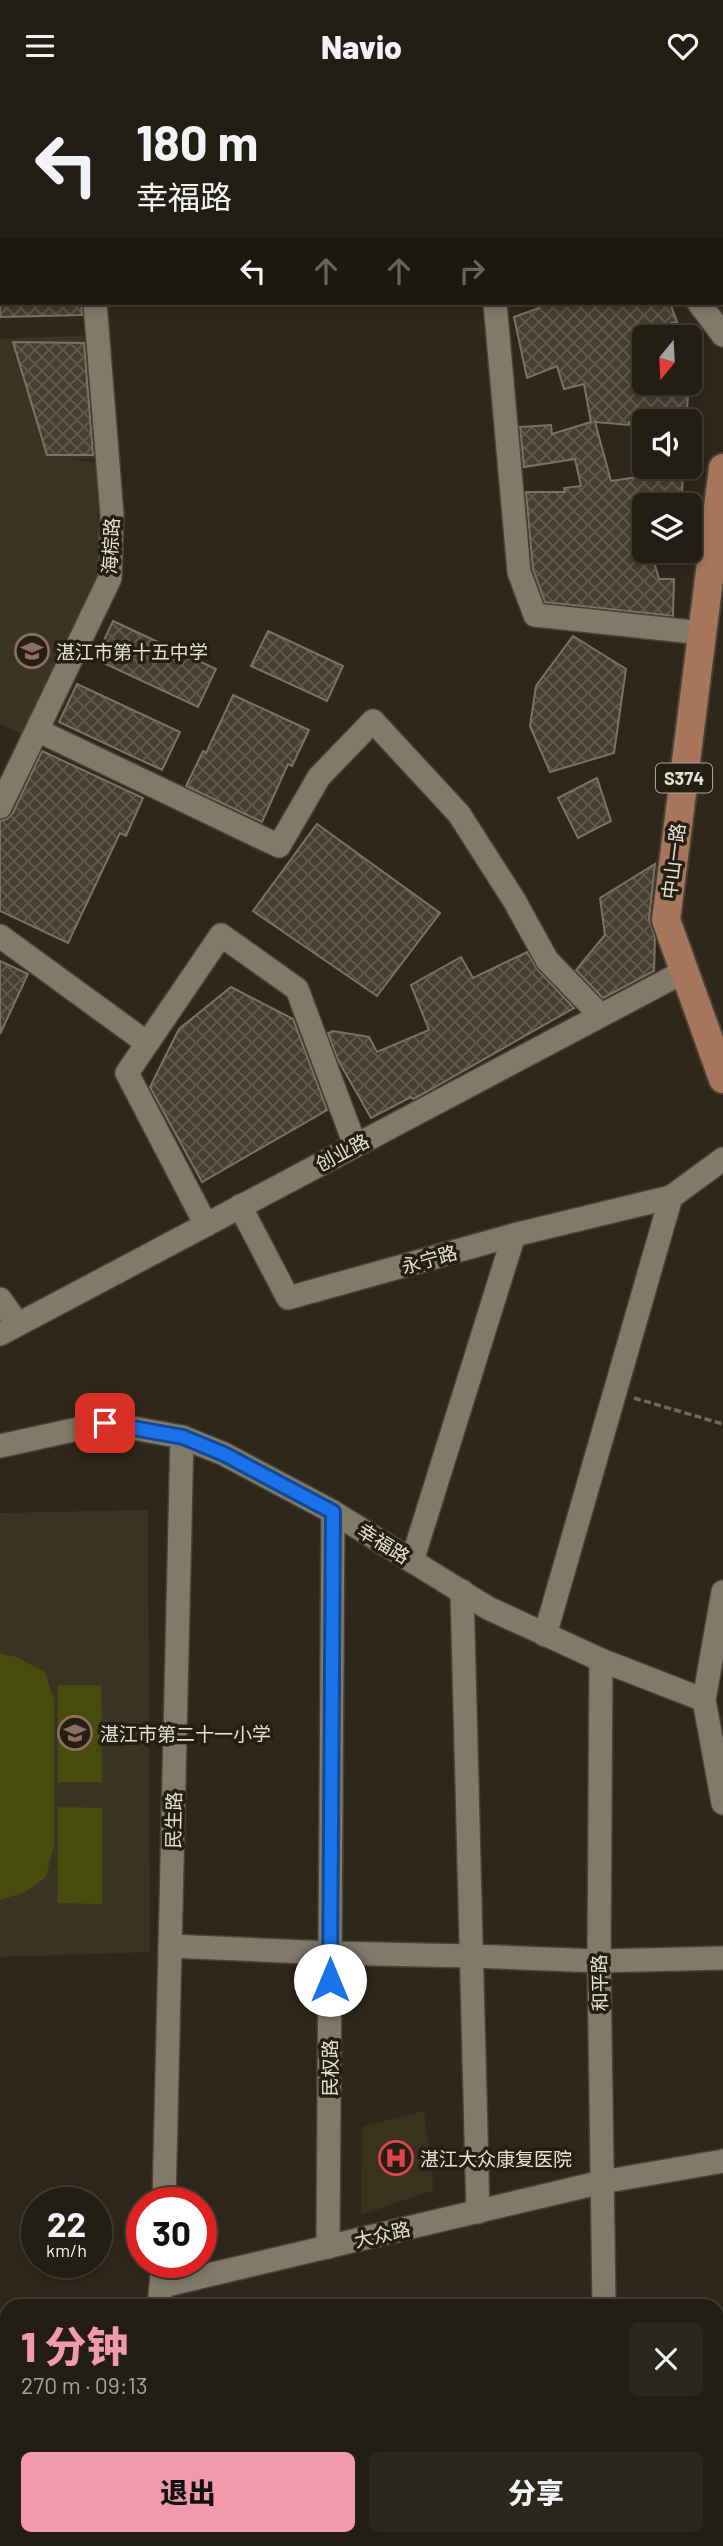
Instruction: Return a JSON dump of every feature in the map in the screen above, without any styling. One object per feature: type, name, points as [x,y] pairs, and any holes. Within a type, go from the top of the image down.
[{"type":"main road","name":"中山一路","points":[[723,468],[666,921],[723,1079]]},
{"type":"street","name":"海棕路","points":[[0,807],[110,579],[112,515],[95,305]]},
{"type":"street","points":[[495,305],[519,572],[534,615],[702,633]]},
{"type":"street","points":[[700,305],[723,335]]},
{"type":"street","points":[[37,730],[279,846],[319,777],[373,721],[459,814],[514,900],[547,960],[600,1016]]},
{"type":"street","points":[[206,1225],[127,1073],[220,935],[297,989],[355,1145]]},
{"type":"street","points":[[0,936],[147,1043]]},
{"type":"street","name":"创业路","points":[[9,1329],[685,971]]},
{"type":"street","points":[[545,1635],[671,1197],[723,1159]]},
{"type":"street","name":"永宁路","points":[[240,1206],[288,1299],[514,1235],[671,1197]]},
{"type":"street","points":[[412,1561],[514,1235]]},
{"type":"street","points":[[0,1299],[9,1329]]},
{"type":"street","name":"幸福路","points":[[0,1447],[105,1423],[183,1437],[224,1454],[333,1512],[488,1608],[601,1660],[704,1700]]},
{"type":"street","name":"民生路","points":[[164,2187],[183,1437]]},
{"type":"street","name":"民权路","points":[[328,2247],[333,1512]]},
{"type":"street","points":[[462,1591],[478,2211]]},
{"type":"street","points":[[723,1592],[704,1700],[723,1803]]},
{"type":"street","name":"和平路","points":[[601,1660],[599,1961],[604,2299]]},
{"type":"street","points":[[170,1945],[599,1961],[723,1958]]},
{"type":"street","name":"大众路","points":[[161,2296],[328,2247],[603,2182],[723,2161]]},
{"type":"street","points":[[161,2296],[162,2278]]},
{"type":"path","points":[[615,1392],[723,1424]]},
{"type":"shaded area","name":"湛江市第十五中学","points":[[91,335],[100,458],[72,459],[96,463],[100,577],[22,734],[0,724],[0,339]]},
{"type":"shaded area","name":"湛江市第二十一小学","points":[[148,1510],[150,1952],[0,1957],[0,1513]]},
{"type":"shaded area","name":"湛江大众康复医院","points":[[424,2111],[434,2190],[361,2215],[362,2127]]},
{"type":"green space","points":[[0,1653],[16,1657],[45,1672],[54,1700],[54,1845],[46,1877],[26,1892],[0,1900]]},
{"type":"green space","points":[[58,1685],[101,1685],[102,1782],[58,1782]]},
{"type":"green space","points":[[58,1807],[102,1808],[102,1904],[58,1903]]},
{"type":"building","points":[[0,305],[81,305],[82,315],[0,317]]},
{"type":"building","points":[[539,305],[671,305],[677,322],[671,325],[632,325],[632,395],[688,395],[687,409],[632,409],[632,422],[629,422],[629,425],[595,422],[611,481],[632,478],[683,479],[682,493],[632,493],[632,563],[654,563],[659,579],[674,579],[673,616],[545,602],[533,569],[526,492],[565,492],[564,488],[581,486],[575,459],[524,467],[520,427],[551,425],[552,434],[591,422],[584,384],[564,389],[557,366],[527,378],[514,317],[539,308]]},
{"type":"building","points":[[13,342],[84,343],[93,455],[47,455]]},
{"type":"building","points":[[113,621],[216,669],[198,707],[95,659]]},
{"type":"building","points":[[268,631],[343,666],[327,701],[251,666]]},
{"type":"building","points":[[573,636],[626,669],[614,753],[550,772],[530,726],[536,686]]},
{"type":"building","points":[[77,684],[180,732],[162,770],[59,722]]},
{"type":"building","points":[[233,695],[309,730],[292,766],[288,764],[262,822],[186,786],[203,751],[206,753]]},
{"type":"building","points":[[42,751],[143,798],[126,836],[120,833],[68,943],[0,911],[0,821],[13,813]]},
{"type":"building","points":[[597,778],[611,821],[578,838],[558,798]]},
{"type":"building","points":[[317,824],[440,913],[377,996],[253,911]]},
{"type":"building","points":[[655,864],[649,919],[655,938],[654,971],[603,998],[576,970],[605,935],[600,898]]},
{"type":"building","points":[[527,952],[537,969],[574,1008],[426,1092],[371,1118],[338,1060],[328,1033],[333,1031],[369,1037],[377,1052],[429,1030],[411,985],[461,957],[473,978]]},
{"type":"building","points":[[0,961],[28,974],[0,1034]]},
{"type":"building","points":[[231,987],[293,1019],[327,1110],[202,1182],[150,1087],[179,1029]]},
{"type":"place","name":"湛江市第十五中学","points":[[32,651]]},
{"type":"place","name":"湛江市第二十一小学","points":[[75,1733]]},
{"type":"place","name":"湛江大众康复医院","points":[[396,2158]]},
{"type":"route","points":[[105,1423],[183,1437],[224,1454],[333,1512],[330,1980]]}]
